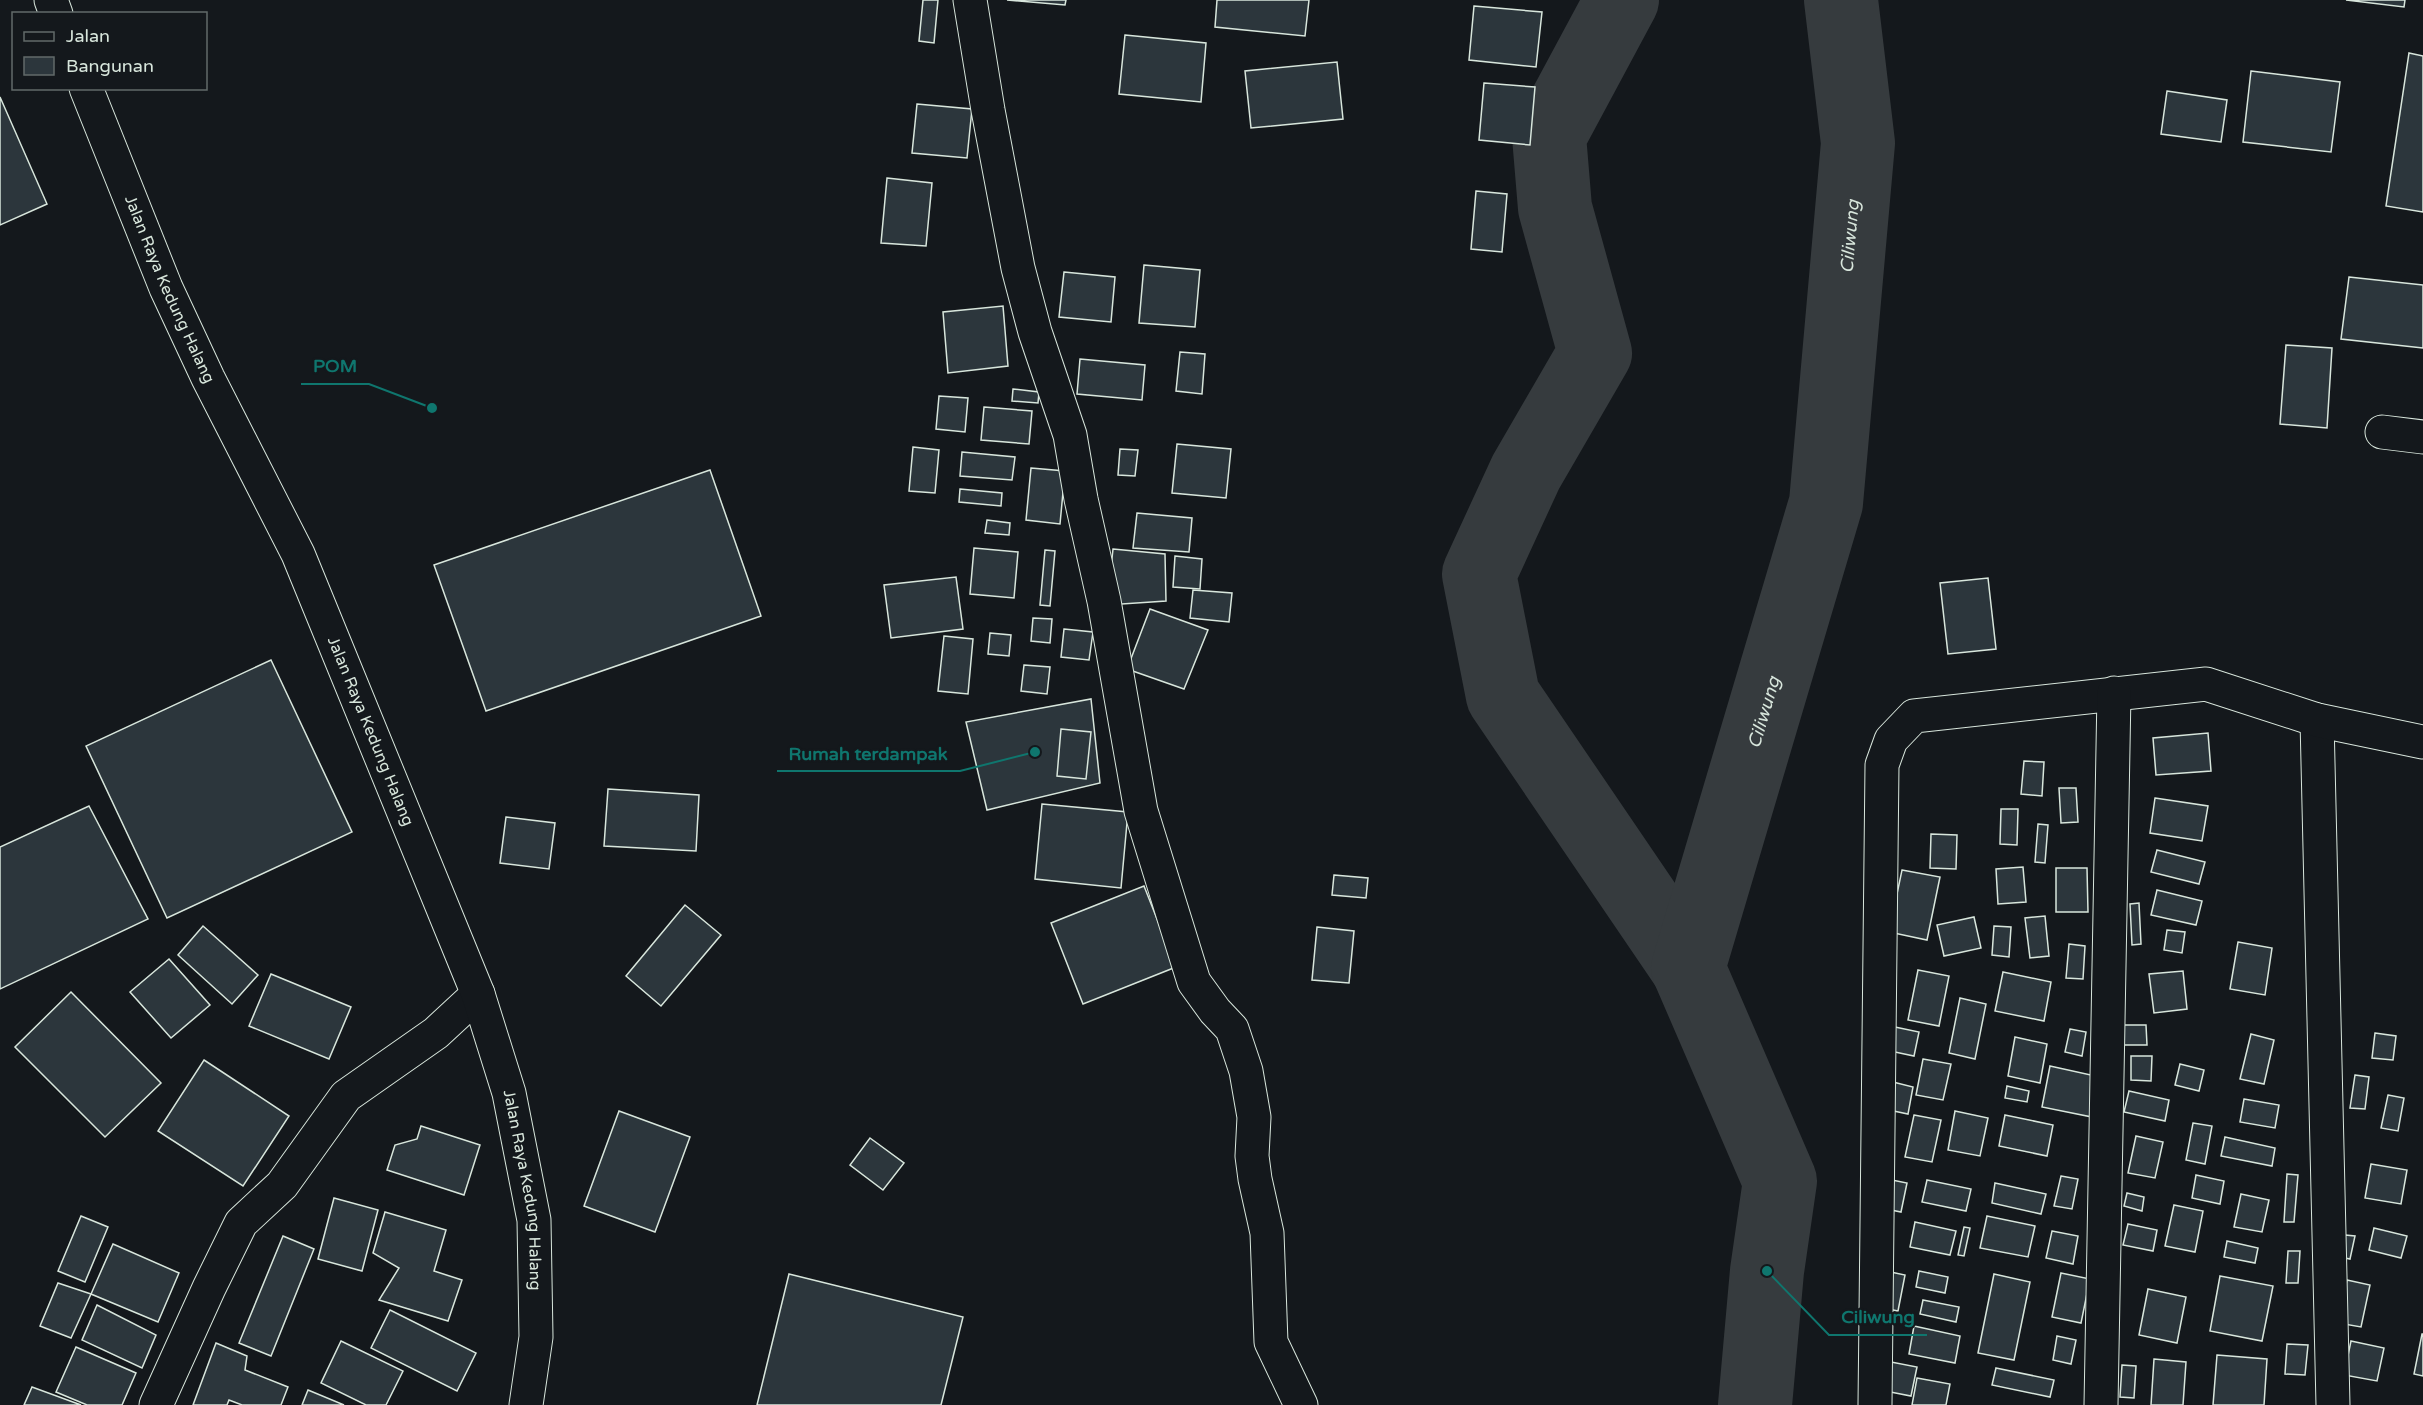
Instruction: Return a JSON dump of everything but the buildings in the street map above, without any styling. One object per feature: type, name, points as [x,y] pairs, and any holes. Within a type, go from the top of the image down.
[{"type":"street","points":[[970,0],[1018,268],[1035,332],[1070,435],[1081,499],[1104,601],[1141,811],[1194,982],[1215,1011],[1232,1029],[1246,1071],[1254,1117],[1252,1156],[1267,1233],[1270,1342],[1301,1405]]},
{"type":"street","name":"Jalan Raya Kedung Halang","points":[[87,90],[166,288],[208,378],[298,554],[478,994],[509,1093],[534,1220],[536,1337],[526,1405]]},
{"type":"street","points":[[2382,432],[2423,437]]},
{"type":"street","points":[[1875,1405],[1882,765],[1891,740],[1914,716],[2206,684],[2317,720],[2423,742]]},
{"type":"street","points":[[2101,1405],[2114,693]]},
{"type":"street","points":[[2317,720],[2333,1405]]},
{"type":"street","points":[[156,1405],[209,1288],[242,1223],[282,1185],[346,1096],[436,1033],[478,994]]},
{"type":"waterway","points":[[1622,0],[1549,136],[1555,208],[1595,353],[1526,472],[1479,574],[1503,696],[1688,968]]},
{"type":"waterway","name":"Ciliwung","points":[[1755,1405],[1767,1271],[1780,1181],[1688,968],[1826,503],[1858,143],[1841,0]]},
{"type":"place","name":"POM","points":[[432,408]]},
{"type":"place","name":"Rumah terdampak","points":[[1035,752]]},
{"type":"place","name":"Ciliwung","points":[[1767,1271]]}]
